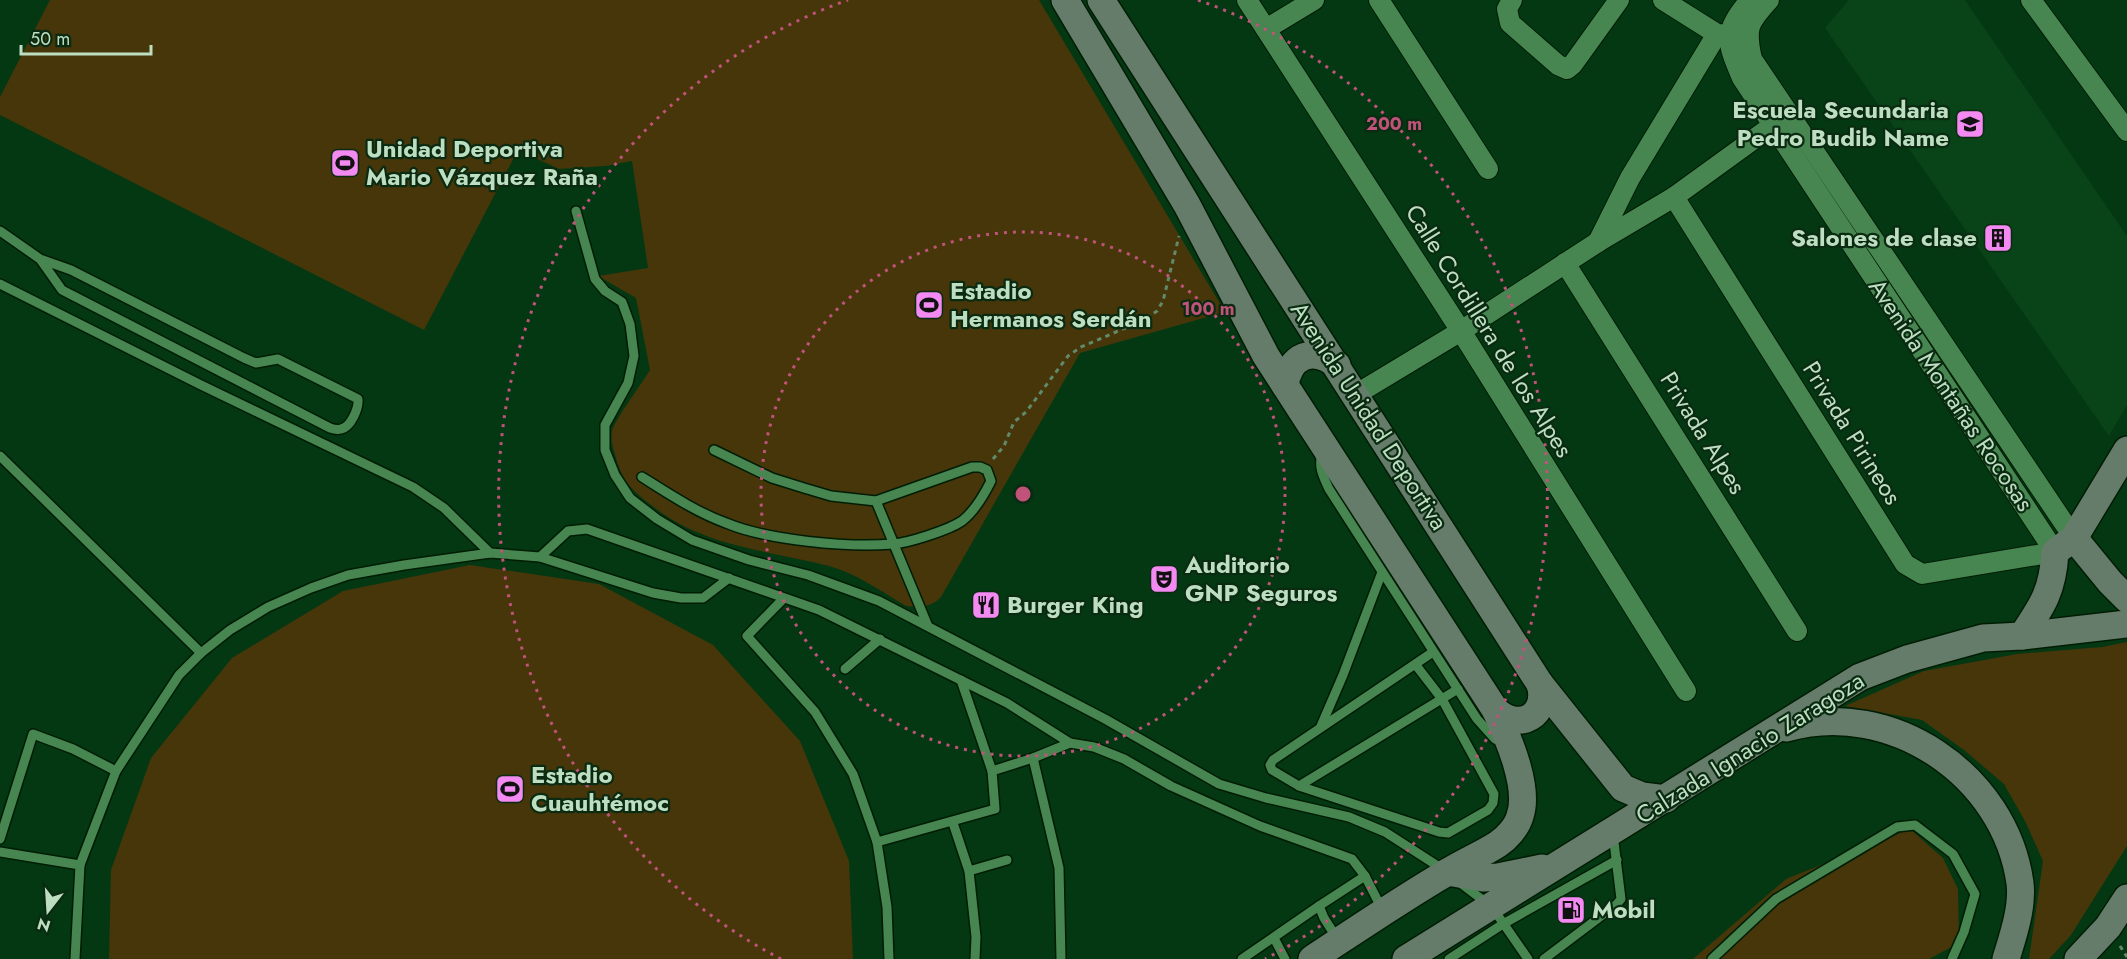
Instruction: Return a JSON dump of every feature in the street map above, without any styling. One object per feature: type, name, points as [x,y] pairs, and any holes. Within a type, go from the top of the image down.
[{"type":"street","points":[[1065,0],[1187,205],[1266,356],[1496,711],[1514,749],[1521,790],[1521,816],[1513,830],[1499,843],[1447,872],[1312,959]]},
{"type":"street","name":"Avenida Unidad Deportiva","points":[[1101,0],[1540,684],[1623,788],[1642,796],[1666,800]]},
{"type":"street","name":"Calle Cordillera de los Alpes","points":[[1248,0],[1461,331],[1686,691]]},
{"type":"street","points":[[1266,29],[1314,0]]},
{"type":"street","points":[[1379,0],[1488,170]]},
{"type":"street","points":[[1512,0],[1507,9],[1510,23],[1558,65],[1567,69],[1619,0]]},
{"type":"street","points":[[1662,0],[1731,36]]},
{"type":"street","points":[[1731,36],[1737,16],[1750,0]]},
{"type":"street","points":[[1598,242],[1630,178],[1731,36],[1751,20],[1768,0]]},
{"type":"street","points":[[2031,0],[2127,131]]},
{"type":"street","name":"Avenida Montañas Rocosas","points":[[1731,36],[1731,54],[1742,78],[1772,126],[2065,545],[2127,599]]},
{"type":"street","name":"Avenida Montañas Rocosas","points":[[1731,36],[1752,59],[2065,545]]},
{"type":"street","points":[[1355,395],[1461,331],[1598,242],[1674,197],[1772,126]]},
{"type":"street","name":"Privada Pirineos","points":[[1674,197],[1905,564],[1922,574],[2065,545]]},
{"type":"street","name":"Privada Alpes","points":[[1565,263],[1797,631]]},
{"type":"street","points":[[1285,385],[1287,373],[1294,363],[1304,356],[1316,354],[1337,365]]},
{"type":"street","points":[[2022,636],[2047,597],[2065,545],[2127,450]]},
{"type":"street","name":"Calzada Ignacio Zaragoza","points":[[1488,901],[1498,878],[1572,858],[1860,677],[1907,658],[1983,638],[2127,624]]},
{"type":"street","points":[[1496,711],[1512,721],[1530,718],[1542,703],[1543,693],[1540,684]]},
{"type":"street","points":[[1770,732],[1814,723],[1836,722],[1881,728],[1923,745],[1960,771],[1990,804],[2002,823],[2016,865],[2020,885],[2018,910],[2006,959]]},
{"type":"street","points":[[1406,959],[1463,924],[1488,901],[1499,843]]},
{"type":"street","points":[[1447,872],[1488,901]]},
{"type":"street","points":[[2078,959],[2108,927],[2127,897]]},
{"type":"lane","points":[[576,211],[595,279],[605,291],[622,302],[630,324],[634,356],[628,383],[605,424],[606,450],[615,475],[630,498],[657,519],[692,540],[749,560],[851,589],[927,624],[1105,718],[1219,784],[1266,798],[1349,817],[1385,832],[1447,872]]},
{"type":"lane","points":[[0,231],[40,259],[71,270],[244,358],[256,363],[278,359],[358,399],[359,407],[347,426],[340,429],[330,428],[62,290],[40,259]]},
{"type":"lane","points":[[0,284],[412,487],[444,508],[490,553]]},
{"type":"lane","points":[[1324,446],[1319,462],[1320,471],[1329,489],[1477,719],[1495,739],[1514,749]]},
{"type":"lane","points":[[642,477],[688,506],[726,524],[753,532],[832,543],[894,544],[922,537],[960,522],[982,498],[991,481],[987,470],[972,467],[876,501],[831,496],[772,478],[714,450]]},
{"type":"lane","points":[[0,456],[201,653]]},
{"type":"lane","points":[[876,501],[927,624]]},
{"type":"lane","points":[[540,557],[568,531],[587,529],[819,610],[1007,703],[1070,743],[1094,747],[1124,759],[1171,786],[1260,826],[1352,859],[1365,876],[1384,912]]},
{"type":"lane","points":[[75,959],[80,865],[116,771],[179,675],[201,653],[230,630],[268,607],[310,588],[348,575],[490,553],[540,557],[653,593],[681,598],[703,598],[729,578]]},
{"type":"lane","points":[[1321,728],[1382,573]]},
{"type":"lane","points":[[783,599],[747,636],[815,712],[853,774],[877,842],[887,907],[889,959]]},
{"type":"lane","points":[[845,669],[880,639]]},
{"type":"lane","points":[[1415,664],[1442,699],[1494,794],[1493,803],[1488,810],[1448,833],[1439,832],[1299,786],[1275,773],[1270,765],[1273,760],[1321,728],[1415,664],[1433,652]]},
{"type":"lane","points":[[877,842],[953,823],[995,809],[992,771],[961,680]]},
{"type":"lane","points":[[1299,786],[1458,689]]},
{"type":"lane","points":[[0,839],[33,734],[73,749],[116,771]]},
{"type":"lane","points":[[992,771],[1070,743]]},
{"type":"lane","points":[[1033,758],[1059,868],[1062,959]]},
{"type":"lane","points":[[953,823],[969,871],[975,959]]},
{"type":"lane","points":[[1712,959],[1776,899],[1897,827],[1915,825],[1953,854],[1975,894],[1964,932],[1952,959]]},
{"type":"lane","points":[[1544,959],[1621,899],[1613,832]]},
{"type":"lane","points":[[0,852],[80,865]]},
{"type":"lane","points":[[1449,959],[1488,901],[1617,860]]},
{"type":"lane","points":[[969,871],[1007,861]]},
{"type":"lane","points":[[1242,959],[1365,876]]},
{"type":"lane","points":[[1488,901],[1528,959]]},
{"type":"lane","points":[[1319,906],[1339,942]]},
{"type":"lane","points":[[1274,938],[1285,959]]},
{"type":"path","points":[[987,470],[998,451],[1004,446],[1014,423],[1026,412],[1068,356],[1081,347],[1144,320],[1157,311],[1163,301],[1187,205]]},
{"type":"shaded area","name":"Estadio Hermanos Serdán","points":[[50,0],[1039,0],[1225,312],[1080,353],[941,597],[925,606],[906,606],[869,583],[839,569],[736,545],[691,530],[650,504],[625,479],[618,466],[613,448],[612,431],[650,370],[636,298],[598,276],[648,268],[632,161],[606,166],[559,169],[518,150],[424,330],[0,115],[0,97]]},
{"type":"shaded area","name":"Escuela Secundaria Pedro Budib Name","points":[[1849,0],[1965,0],[2127,236],[2127,405],[2109,436],[1825,28]]},
{"type":"shaded area","name":"Estadio Cuauhtémoc","points":[[470,565],[599,584],[713,645],[800,741],[849,861],[853,959],[109,959],[111,870],[151,758],[232,658],[343,591]]},
{"type":"shaded area","points":[[2127,642],[2127,846],[2071,935],[2049,959],[2029,959],[2043,861],[2026,823],[2004,784],[1964,750],[1922,720],[1845,706],[1924,671],[2017,654],[2102,647]]},
{"type":"shaded area","points":[[1910,829],[1943,858],[1958,889],[1959,943],[1929,959],[1693,959],[1786,879]]},
{"type":"place","name":"Escuela Secundaria Pedro Budib Name","points":[[1970,124]]},
{"type":"place","name":"Unidad Deportiva Mario Vázquez Raña","points":[[345,163]]},
{"type":"place","name":"Salones de clase","points":[[1998,238]]},
{"type":"place","name":"Estadio Hermanos Serdán","points":[[929,305]]},
{"type":"place","name":"Auditorio GNP Seguros","points":[[1164,579]]},
{"type":"place","name":"Burger King","points":[[986,605]]},
{"type":"place","name":"Estadio Cuauhtémoc","points":[[510,789]]},
{"type":"place","name":"Mobil","points":[[1571,910]]}]
